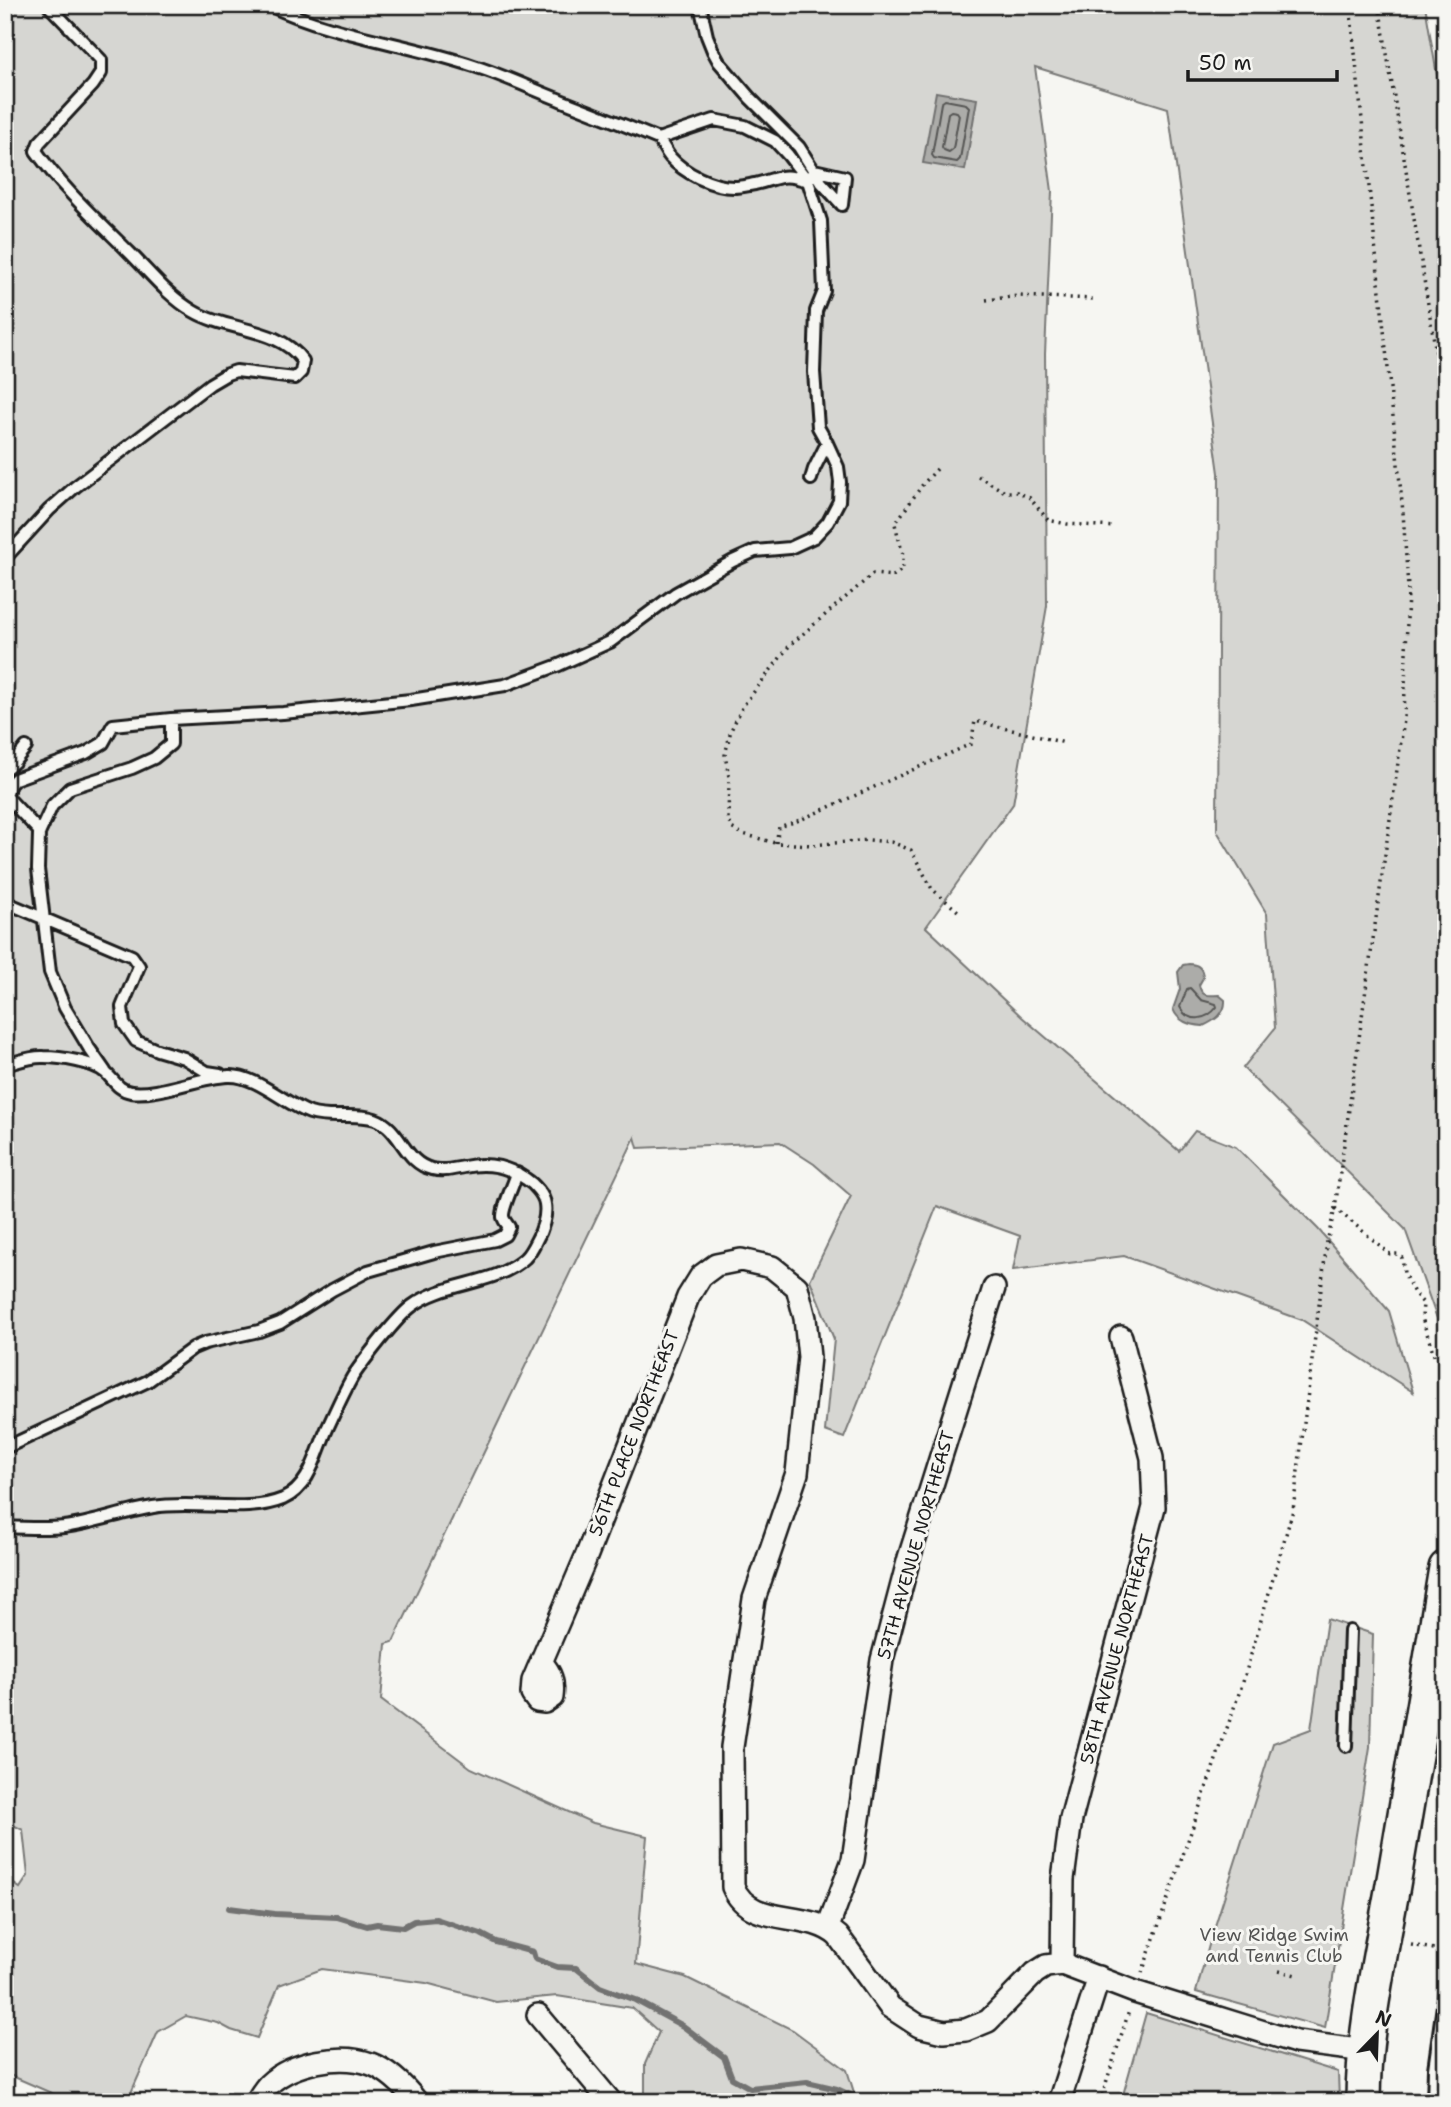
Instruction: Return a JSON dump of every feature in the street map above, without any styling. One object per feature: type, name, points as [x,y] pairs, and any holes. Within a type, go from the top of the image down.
[{"type":"main road","points":[[1422,1718],[1417,1680],[1435,1556],[1446,1542]]},
{"type":"main road","points":[[1363,2102],[1366,2051],[1374,1993],[1443,1605],[1446,1568]]},
{"type":"main road","points":[[1422,1718],[1446,1686]]},
{"type":"street","name":"56TH PLACE NORTHEAST","points":[[541,1662],[586,1557],[688,1297],[701,1276],[716,1265],[741,1260],[772,1267],[797,1287],[805,1318],[809,1357],[797,1473],[754,1599],[732,1747],[733,1887],[738,1900],[748,1908],[828,1927]]},
{"type":"street","name":"57TH AVENUE NORTHEAST","points":[[828,1927],[853,1860],[888,1634],[909,1558],[995,1288]]},
{"type":"street","name":"58TH AVENUE NORTHEAST","points":[[1062,1964],[1063,1879],[1072,1819],[1154,1507],[1152,1458],[1121,1337]]},
{"type":"street","points":[[828,1927],[838,1936],[890,2007],[919,2026],[944,2032],[966,2030],[988,2021],[1035,1973],[1046,1966],[1062,1964],[1135,1992],[1296,2042],[1366,2051]]},
{"type":"street","points":[[1059,2102],[1099,1977]]},
{"type":"street","points":[[538,2015],[611,2102]]},
{"type":"street","points":[[256,2102],[268,2085],[285,2073],[323,2060],[348,2059],[372,2065],[393,2076],[416,2100]]},
{"type":"lane","points":[[5,558],[49,510],[75,487],[210,384],[236,371],[295,378],[301,372],[303,361],[295,351],[278,340],[195,313],[183,304],[75,198],[36,151],[46,135],[101,73],[101,60],[48,5]]},
{"type":"lane","points":[[269,5],[332,30],[405,46],[475,66],[658,139],[670,156],[688,171],[713,184],[734,187],[778,176],[808,181]]},
{"type":"lane","points":[[700,5],[707,36],[719,62],[799,147],[814,170],[808,181]]},
{"type":"lane","points":[[40,832],[6,796],[10,784],[15,779],[86,753],[103,743],[113,725],[284,713],[411,700],[505,685],[610,642],[676,593],[733,561],[755,551],[789,548],[814,537],[828,522],[839,500],[840,482],[832,451],[818,426],[814,372],[816,311],[824,291],[821,221],[808,181],[775,141],[745,126],[713,120],[658,139]]},
{"type":"lane","points":[[811,478],[827,443]]},
{"type":"lane","points":[[171,719],[171,744],[154,758],[70,788],[52,806],[40,832],[38,869],[50,972],[65,1008],[104,1071],[116,1085],[130,1092],[162,1089],[231,1075]]},
{"type":"lane","points":[[5,768],[14,762],[26,747]]},
{"type":"lane","points":[[5,902],[132,956],[139,966],[122,1007],[124,1024],[136,1041],[184,1058],[207,1072],[231,1075],[268,1090],[309,1113],[329,1117],[373,1118],[397,1135],[403,1148],[414,1160],[430,1169],[449,1171],[486,1164],[503,1166],[533,1183],[546,1200],[540,1234],[527,1256],[509,1269],[436,1294],[412,1306],[353,1377],[301,1487],[286,1497],[265,1505],[192,1504],[155,1507],[64,1527],[5,1527]]},
{"type":"lane","points":[[5,1065],[41,1056],[85,1063],[104,1071]]},
{"type":"lane","points":[[5,1448],[148,1381],[205,1343],[259,1331],[280,1323],[368,1271],[434,1252],[495,1240],[505,1235],[509,1227],[503,1216],[517,1173]]},
{"type":"lane","points":[[1346,1746],[1350,1631]]},
{"type":"lane","points":[[1433,2102],[1434,2069],[1446,1984]]},
{"type":"path","points":[[1140,1978],[1243,1682],[1293,1510],[1327,1242],[1335,1208],[1404,720],[1408,588],[1404,512],[1350,5]]},
{"type":"path","points":[[1379,5],[1446,414]]},
{"type":"path","points":[[986,300],[1018,296],[1095,299]]},
{"type":"path","points":[[937,469],[895,524],[903,569],[893,576],[873,574],[790,645],[743,706],[731,730],[725,755],[729,777],[728,819],[732,828],[743,834],[775,843],[812,845],[869,840],[891,842],[911,850],[932,889],[959,912]]},
{"type":"path","points":[[978,476],[1005,492],[1017,492],[1030,498],[1048,520],[1115,527]]},
{"type":"path","points":[[775,843],[779,827],[971,744],[975,721],[1065,743]]},
{"type":"path","points":[[1335,1208],[1390,1254],[1398,1254],[1402,1258],[1404,1273],[1414,1293],[1423,1303],[1422,1318],[1435,1358],[1446,1361]]},
{"type":"path","points":[[1411,1945],[1440,1950]]},
{"type":"path","points":[[1279,1971],[1296,1975]]},
{"type":"path","points":[[1100,2102],[1130,2007]]},
{"type":"green space","points":[[5,5],[1425,5],[1446,128],[1445,1341],[1405,1229],[1243,1068],[1275,1028],[1267,914],[1217,831],[1219,473],[1168,108],[1035,67],[1052,191],[1045,354],[1047,606],[1013,804],[926,927],[1022,1017],[1179,1151],[1195,1131],[1236,1147],[1318,1229],[1389,1311],[1413,1392],[1302,1320],[1124,1256],[1013,1270],[1020,1236],[937,1206],[844,1438],[825,1431],[834,1339],[810,1280],[851,1196],[814,1164],[780,1142],[638,1148],[635,1137],[393,1642],[386,1644],[381,1700],[471,1768],[593,1823],[647,1836],[636,1964],[685,1977],[793,2030],[847,2070],[857,2102],[645,2102],[645,2064],[659,2032],[632,2008],[557,1996],[496,2002],[426,1983],[322,1969],[279,1985],[257,2038],[218,2023],[186,2016],[158,2032],[127,2102],[72,2102],[5,2073],[5,1878],[20,1888],[28,1876],[23,1830],[5,1821]]},
{"type":"green space","name":"View Ridge Swim and Tennis Club","points":[[1327,1619],[1373,1634],[1370,1747],[1325,2028],[1196,1992],[1273,1743],[1311,1729]]},
{"type":"green space","points":[[1146,2013],[1338,2072],[1339,2102],[1121,2102]]},
{"type":"water","points":[[936,92],[977,99],[965,170],[923,163]]},
{"type":"water","points":[[1192,964],[1202,972],[1203,978],[1199,985],[1202,992],[1206,995],[1219,995],[1225,1000],[1221,1013],[1203,1026],[1185,1022],[1173,1009],[1180,989],[1178,972],[1183,965]]},
{"type":"waterway","points":[[229,1908],[275,1914],[337,1917],[367,1926],[377,1924],[403,1927],[414,1921],[436,1919],[481,1934],[496,1942],[533,1952],[535,1959],[557,1967],[576,1968],[600,1987],[635,2000],[683,2026],[724,2057],[732,2078],[750,2088],[807,2082],[837,2089],[865,2102]]}]
